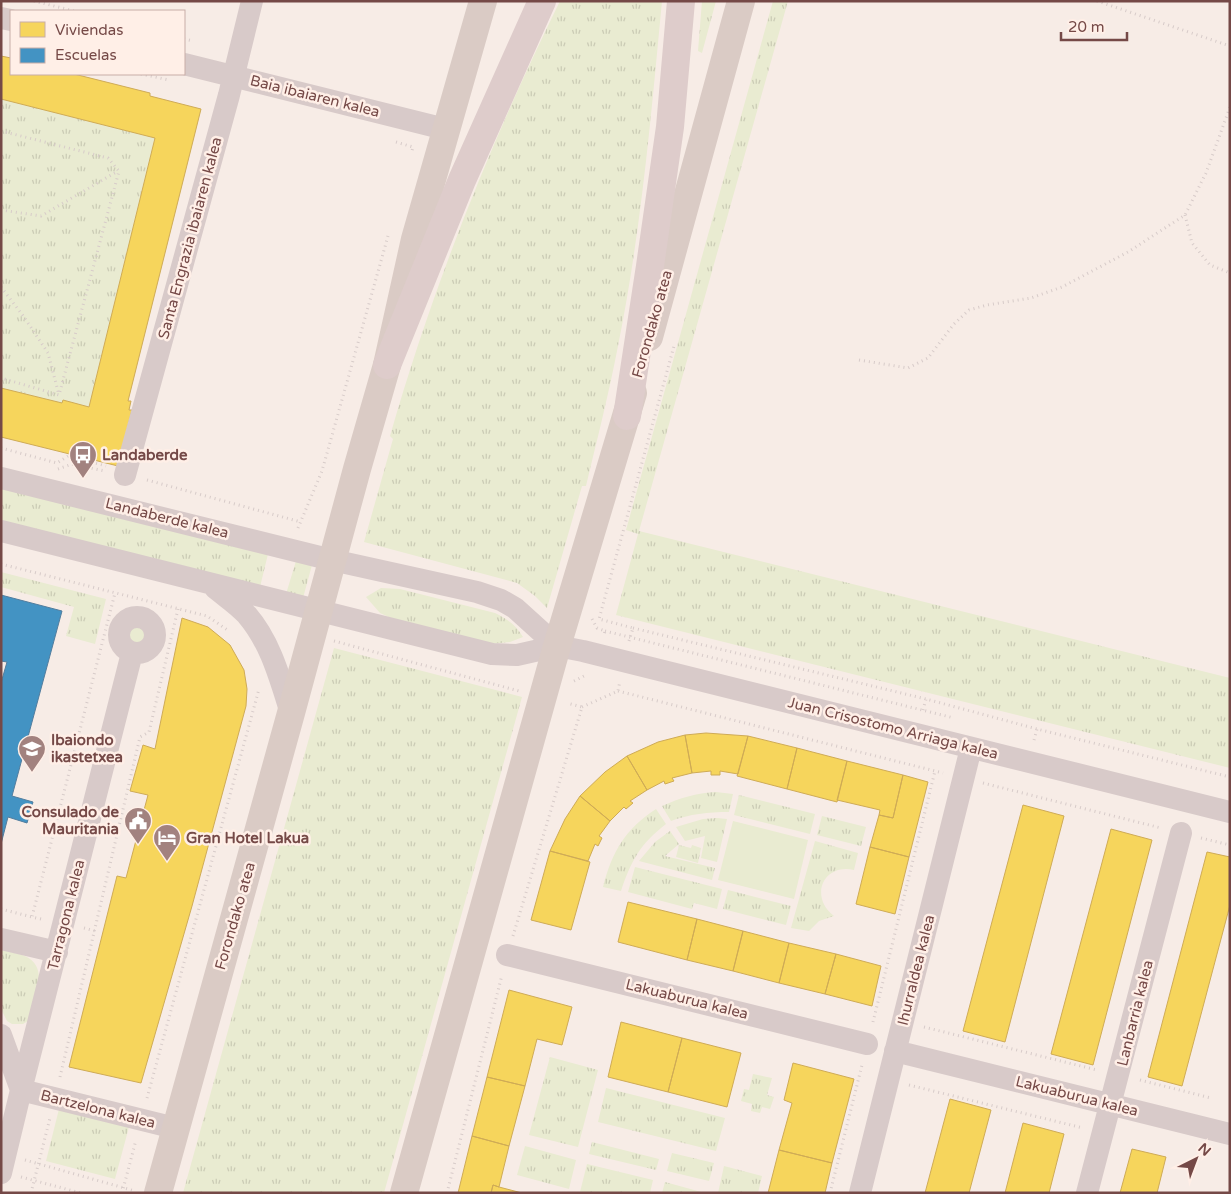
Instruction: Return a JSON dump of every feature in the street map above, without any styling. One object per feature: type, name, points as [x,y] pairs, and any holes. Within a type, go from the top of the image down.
[{"type":"highway","points":[[387,365],[462,180],[542,1]]},
{"type":"highway","points":[[627,416],[670,127],[681,1]]},
{"type":"main road","name":"Forondako atea","points":[[148,1192],[176,1128],[292,713],[356,469],[387,365],[415,238],[483,1]]},
{"type":"main road","name":"Forondako atea","points":[[404,1193],[557,646],[627,416],[742,1]]},
{"type":"street","name":"Santa Engrazia ibaiaren kalea","points":[[125,475],[252,1]]},
{"type":"street","name":"Baia ibaiaren kalea","points":[[185,64],[445,129]]},
{"type":"street","name":"Landaberde kalea","points":[[1,478],[290,548],[332,560]]},
{"type":"street","points":[[1,531],[208,583],[315,623],[501,656],[517,655],[557,646]]},
{"type":"street","points":[[332,560],[477,592],[501,600],[515,608],[557,646]]},
{"type":"street","points":[[208,583],[236,604],[260,632],[269,648],[292,713]]},
{"type":"street","name":"Juan Crisostomo Arriaga kalea","points":[[557,646],[1230,812]]},
{"type":"street","name":"Tarragona kalea","points":[[3,1167],[132,653]]},
{"type":"street","name":"Ihurraldea kalea","points":[[860,1193],[972,748]]},
{"type":"street","name":"Lanbarria kalea","points":[[1087,1193],[1181,833]]},
{"type":"street","points":[[1,939],[57,952]]},
{"type":"street","name":"Lakuaburua kalea","points":[[507,955],[867,1044]]},
{"type":"street","points":[[1,1035],[21,1090]]},
{"type":"street","name":"Lakuaburua kalea","points":[[895,1050],[1230,1134]]},
{"type":"street","name":"Bartzelona kalea","points":[[21,1090],[176,1128]]},
{"type":"path","points":[[34,1],[70,10]]},
{"type":"path","points":[[1097,1],[1230,46]]},
{"type":"path","points":[[859,360],[908,368],[928,358],[954,324],[969,310],[1031,298],[1062,287],[1128,252],[1185,215],[1206,173],[1230,107]]},
{"type":"path","points":[[403,117],[396,142],[413,147],[411,157]]},
{"type":"path","points":[[1,131],[108,158],[119,171]]},
{"type":"path","points":[[1,210],[41,216],[119,171]]},
{"type":"path","points":[[59,395],[119,171]]},
{"type":"path","points":[[1185,215],[1192,243],[1210,265],[1230,273]]},
{"type":"path","points":[[290,548],[322,471],[389,233]]},
{"type":"path","points":[[1,287],[24,317],[48,354],[59,395]]},
{"type":"path","points":[[674,343],[599,619],[926,699],[1230,777]]},
{"type":"path","points":[[1,378],[59,395]]},
{"type":"path","points":[[1,448],[57,463],[68,456],[117,469],[125,475],[300,522]]},
{"type":"path","points":[[1,564],[208,616],[244,644],[260,632]]},
{"type":"path","points":[[32,916],[115,593]]},
{"type":"path","points":[[31,1193],[140,737],[149,732],[178,608]]},
{"type":"path","points":[[315,623],[525,692]]},
{"type":"path","points":[[618,691],[632,628]]},
{"type":"path","points":[[605,631],[960,720]]},
{"type":"path","points":[[122,1193],[260,690],[259,683]]},
{"type":"path","points":[[567,703],[582,707],[618,691],[1230,845]]},
{"type":"path","points":[[447,1193],[507,955],[582,707]]},
{"type":"path","points":[[1025,736],[1044,741]]},
{"type":"path","points":[[830,1193],[935,771]]},
{"type":"path","points":[[1,909],[95,931]]},
{"type":"path","points":[[874,1015],[1211,1098]]},
{"type":"path","points":[[860,1073],[1103,1133]]},
{"type":"path","points":[[138,1096],[148,1098]]},
{"type":"path","points":[[3,1167],[38,1164],[124,1188],[148,1192]]},
{"type":"path","points":[[3,1167],[34,1181],[81,1193]]},
{"type":"green space","points":[[560,1],[662,1],[639,217],[618,346],[586,486],[582,486],[547,608],[535,596],[517,583],[364,542],[393,439],[390,436],[444,269],[510,107]]},
{"type":"green space","points":[[702,1],[716,1],[702,53],[698,51]]},
{"type":"green space","points":[[773,1],[788,1],[639,531],[1230,678],[1230,768],[616,615],[638,534],[626,530]]},
{"type":"green space","points":[[1,99],[155,138],[89,407],[63,400],[62,403],[1,388]]},
{"type":"green space","points":[[1,488],[268,554],[260,587],[1,522]]},
{"type":"green space","points":[[296,561],[312,565],[303,598],[286,594]]},
{"type":"green space","points":[[1,572],[106,599],[95,644],[66,636],[74,607],[1,587]]},
{"type":"green space","points":[[381,588],[400,589],[495,613],[511,623],[523,637],[510,642],[490,644],[395,620],[380,613],[366,597]]},
{"type":"green space","points":[[138,620],[148,624],[152,634],[148,644],[138,648],[128,644],[124,634],[128,624]]},
{"type":"green space","points":[[334,648],[522,697],[384,1193],[183,1193]]},
{"type":"green space","points":[[716,792],[733,794],[729,812],[699,814],[671,821],[662,806],[688,796]]},
{"type":"green space","points":[[739,795],[815,814],[810,834],[734,815]]},
{"type":"green space","points":[[656,809],[666,824],[643,846],[633,862],[621,891],[603,887],[621,842],[636,825]]},
{"type":"green space","points":[[822,816],[866,827],[861,846],[817,835]]},
{"type":"green space","points":[[703,819],[727,819],[717,862],[701,858],[705,836],[685,841],[676,827]]},
{"type":"green space","points":[[733,821],[808,840],[794,899],[718,880]]},
{"type":"green space","points":[[670,831],[679,844],[665,856],[715,868],[712,880],[639,861],[655,842]]},
{"type":"green space","points":[[815,841],[858,853],[854,870],[843,869],[834,872],[827,876],[823,883],[821,891],[822,900],[826,908],[834,916],[819,921],[809,931],[791,928]]},
{"type":"green space","points":[[679,845],[691,848],[692,845],[701,848],[698,863],[676,857]]},
{"type":"green space","points":[[635,867],[722,889],[717,909],[694,903],[692,909],[628,892]]},
{"type":"green space","points":[[728,890],[791,906],[786,925],[723,909]]},
{"type":"green space","points":[[1,950],[25,956],[33,961],[37,968],[39,977],[37,995],[28,1021],[23,1024],[12,1024],[7,1021],[1,1009]]},
{"type":"green space","points":[[550,1057],[598,1070],[578,1147],[529,1135]]},
{"type":"green space","points":[[753,1074],[772,1078],[767,1095],[774,1097],[770,1109],[762,1107],[760,1113],[751,1111],[752,1104],[741,1101],[744,1089],[749,1090]]},
{"type":"green space","points":[[606,1088],[725,1118],[716,1151],[598,1122]]},
{"type":"green space","points":[[59,1109],[129,1127],[115,1179],[46,1161]]},
{"type":"green space","points":[[592,1142],[659,1159],[656,1170],[589,1154]]},
{"type":"green space","points":[[525,1146],[576,1160],[569,1189],[517,1175]]},
{"type":"green space","points":[[672,1153],[714,1163],[709,1181],[667,1171]]},
{"type":"green space","points":[[587,1164],[653,1180],[650,1193],[580,1192]]},
{"type":"green space","points":[[724,1166],[762,1176],[758,1193],[718,1193]]},
{"type":"green space","points":[[665,1182],[705,1193],[662,1193]]},
{"type":"building: Viviendas","points":[[1,56],[10,58],[10,75],[78,75],[150,93],[150,96],[201,109],[128,401],[131,401],[129,410],[132,410],[118,466],[1,437],[1,388],[62,403],[63,400],[89,407],[155,138],[1,99]]},
{"type":"building: Viviendas","name":"Gran Hotel Lakua","points":[[182,618],[208,627],[230,645],[244,670],[247,689],[246,706],[192,906],[141,1083],[69,1067],[117,876],[126,878],[148,795],[130,791],[143,745],[155,749]]},
{"type":"building: Viviendas","points":[[706,733],[748,736],[738,774],[720,771],[720,775],[711,775],[711,771],[692,773],[685,735]]},
{"type":"building: Viviendas","points":[[685,735],[692,773],[672,778],[674,781],[665,784],[664,781],[647,790],[627,756],[658,742]]},
{"type":"building: Viviendas","points":[[748,736],[797,748],[787,789],[737,776]]},
{"type":"building: Viviendas","points":[[797,748],[847,761],[837,802],[787,789]]},
{"type":"building: Viviendas","points":[[627,756],[647,790],[630,801],[633,803],[626,809],[624,807],[610,821],[580,796],[605,772]]},
{"type":"building: Viviendas","points":[[847,761],[903,775],[893,818],[879,815],[880,810],[837,800]]},
{"type":"building: Viviendas","points":[[903,775],[928,782],[909,857],[870,847],[879,815],[893,818]]},
{"type":"building: Viviendas","points":[[580,796],[610,821],[599,836],[602,838],[598,846],[595,844],[588,861],[550,851],[565,819]]},
{"type":"building: Viviendas","points":[[1023,805],[1064,816],[1005,1042],[963,1031]]},
{"type":"building: Viviendas","points":[[1111,829],[1152,840],[1093,1065],[1051,1054]]},
{"type":"building: Viviendas","points":[[870,847],[909,857],[895,914],[856,904]]},
{"type":"building: Viviendas","points":[[550,851],[590,862],[571,930],[531,920]]},
{"type":"building: Viviendas","points":[[1207,852],[1230,857],[1230,905],[1182,1086],[1148,1077]]},
{"type":"building: Viviendas","points":[[628,902],[697,919],[687,960],[618,942]]},
{"type":"building: Viviendas","points":[[697,919],[743,931],[733,971],[687,960]]},
{"type":"building: Viviendas","points":[[743,931],[789,943],[779,983],[733,971]]},
{"type":"building: Viviendas","points":[[789,943],[836,954],[825,994],[779,983]]},
{"type":"building: Viviendas","points":[[836,954],[881,966],[872,1006],[825,994]]},
{"type":"building: Viviendas","points":[[509,990],[572,1007],[562,1045],[537,1039],[525,1086],[487,1077]]},
{"type":"building: Viviendas","points":[[621,1022],[682,1038],[668,1092],[608,1077]]},
{"type":"building: Viviendas","points":[[682,1038],[741,1053],[727,1107],[668,1092]]},
{"type":"building: Viviendas","points":[[793,1063],[854,1079],[832,1163],[779,1150],[792,1103],[784,1100]]},
{"type":"building: Viviendas","points":[[487,1077],[525,1086],[509,1146],[472,1136]]},
{"type":"building: Viviendas","points":[[950,1099],[991,1110],[969,1193],[925,1193]]},
{"type":"building: Viviendas","points":[[1023,1123],[1064,1134],[1049,1193],[1005,1193]]},
{"type":"building: Viviendas","points":[[472,1136],[509,1146],[499,1187],[493,1185],[491,1193],[458,1193]]},
{"type":"building: Viviendas","points":[[1132,1149],[1166,1157],[1157,1193],[1120,1193]]},
{"type":"building: Viviendas","points":[[779,1150],[832,1163],[825,1193],[768,1193]]},
{"type":"building: Viviendas","points":[[493,1185],[499,1187],[522,1193],[491,1193]]},
{"type":"building: Escuelas","points":[[1,595],[62,611],[12,796],[33,802],[27,823],[8,817],[1,844],[1,683],[7,662],[1,661]]},
{"type":"place","name":"Landaberde","points":[[83,479]]},
{"type":"place","name":"Ibaiondo ikastetxea","points":[[32,773]]},
{"type":"place","name":"Consulado de Mauritania","points":[[138,845]]},
{"type":"place","name":"Gran Hotel Lakua","points":[[167,862]]}]
